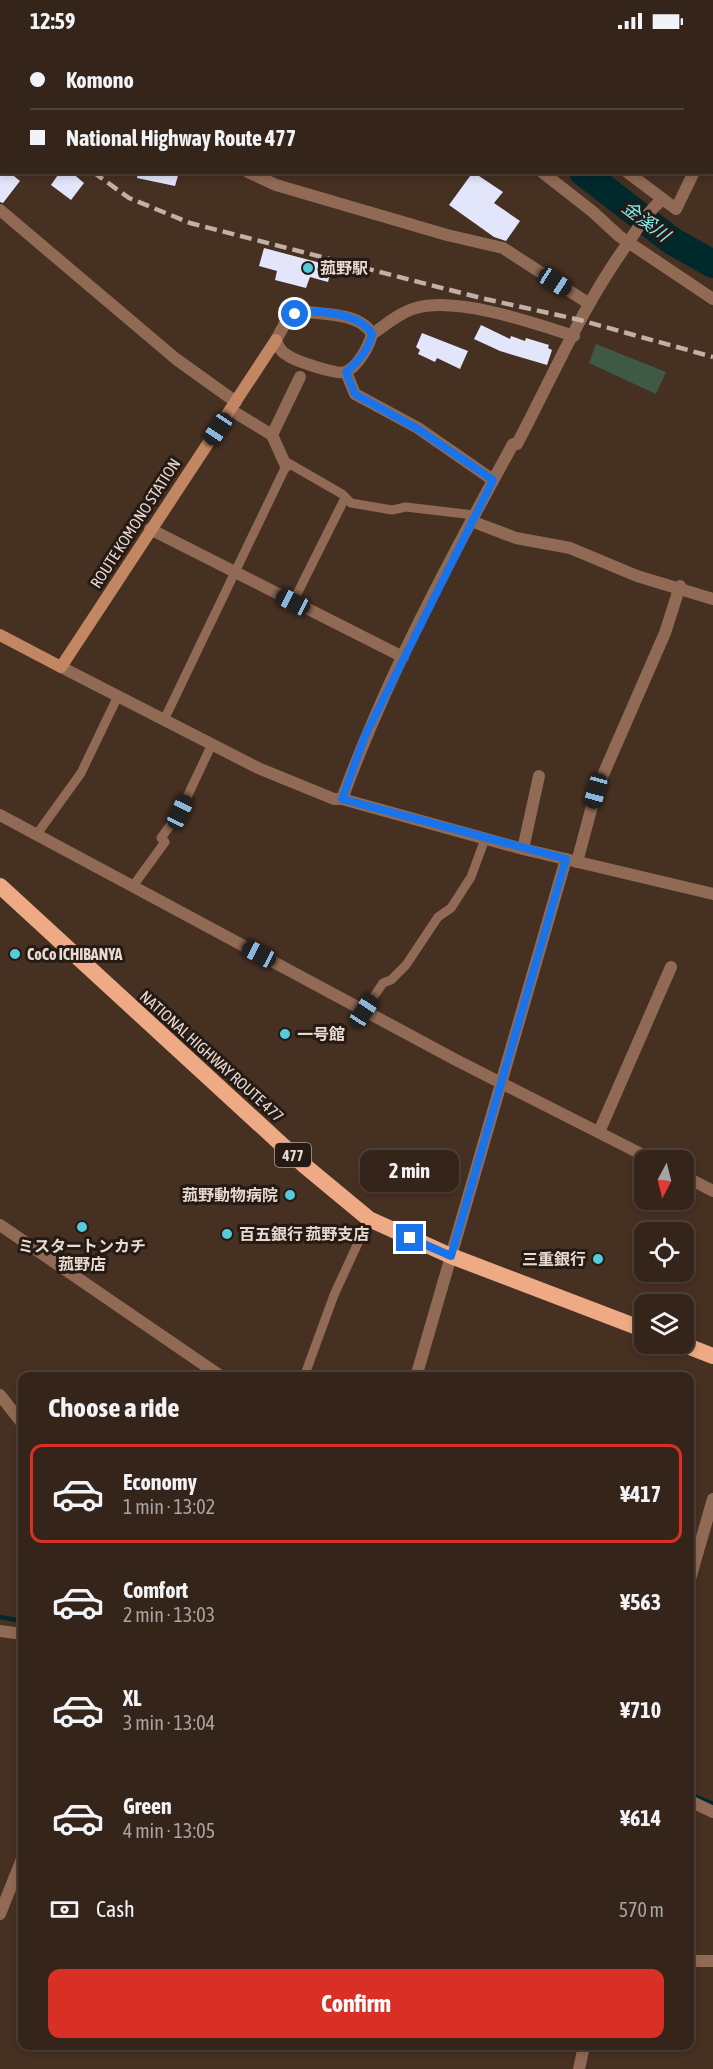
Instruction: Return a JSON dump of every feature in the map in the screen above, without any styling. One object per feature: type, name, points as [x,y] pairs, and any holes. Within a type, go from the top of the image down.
[{"type":"highway","name":"NATIONAL HIGHWAY ROUTE 477","points":[[0,886],[305,1166],[369,1220],[451,1256],[634,1326]]},
{"type":"highway","points":[[694,1349],[713,1356]]},
{"type":"main road","name":"ROUTE KOMONO STATION","points":[[61,667],[276,340]]},
{"type":"main road","points":[[0,635],[61,667]]},
{"type":"street","points":[[252,174],[276,185],[447,235],[503,248],[588,303]]},
{"type":"street","points":[[545,174],[713,299]]},
{"type":"street","points":[[629,174],[659,202],[676,209],[693,174]]},
{"type":"street","points":[[342,799],[365,736],[472,518],[513,444],[518,444],[574,336],[588,303],[630,239],[659,202]]},
{"type":"street","points":[[0,210],[176,359],[272,435],[284,463]]},
{"type":"street","points":[[372,334],[360,321],[306,312],[295,314],[287,320],[276,340],[280,349],[287,356],[336,373],[346,372],[356,363],[370,342],[372,334],[405,311],[426,305],[444,305],[514,316],[574,336]]},
{"type":"street","points":[[346,372],[355,394],[418,429],[493,480]]},
{"type":"street","points":[[272,435],[300,377]]},
{"type":"street","points":[[472,518],[516,538],[570,548],[637,576],[680,586],[713,599]]},
{"type":"street","points":[[150,529],[403,657]]},
{"type":"street","points":[[417,1372],[500,1082],[572,861],[596,791],[666,633],[680,586]]},
{"type":"street","points":[[61,667],[212,744],[301,787],[334,799],[342,799],[523,849],[713,894]]},
{"type":"street","points":[[523,849],[539,776]]},
{"type":"street","points":[[0,815],[364,1011],[634,1150]]},
{"type":"street","points":[[599,1132],[671,967]]},
{"type":"street","points":[[694,1181],[713,1191]]},
{"type":"street","points":[[0,1224],[215,1372]]},
{"type":"street","points":[[0,1395],[18,1418]]},
{"type":"street","points":[[694,1564],[713,1499]]},
{"type":"street","points":[[0,1631],[18,1633]]},
{"type":"street","points":[[694,1804],[713,1812]]},
{"type":"street","points":[[0,1914],[18,1881]]},
{"type":"street","points":[[694,1961],[713,1960]]},
{"type":"street","points":[[579,2069],[583,2050]]},
{"type":"lane","points":[[164,720],[284,463],[351,502],[392,510],[406,507],[472,518]]},
{"type":"lane","points":[[293,602],[345,498]]},
{"type":"lane","points":[[37,834],[81,773],[118,696]]},
{"type":"lane","points":[[133,886],[165,842],[161,838],[180,812],[212,744]]},
{"type":"lane","points":[[364,1011],[383,983],[391,980],[406,965],[438,917],[451,908],[471,877],[485,839]]},
{"type":"lane","points":[[306,1372],[334,1295],[369,1220]]},
{"type":"green space","points":[[596,344],[666,372],[656,394],[589,363]]},
{"type":"building","points":[[0,174],[11,174],[20,181],[3,203],[0,202]]},
{"type":"building","points":[[59,174],[73,174],[84,183],[71,200],[51,185]]},
{"type":"building","points":[[138,174],[178,174],[175,186],[137,178]]},
{"type":"building","points":[[472,174],[476,174],[503,192],[494,203],[520,221],[506,241],[494,237],[449,205]]},
{"type":"building","name":"菰野駅","points":[[264,248],[332,266],[328,282],[310,277],[306,288],[275,280],[277,271],[259,266]]},
{"type":"building","points":[[481,325],[510,339],[511,336],[525,341],[526,338],[549,345],[548,348],[552,350],[547,365],[500,351],[474,339]]},
{"type":"building","points":[[422,333],[468,351],[460,369],[437,358],[435,362],[418,354],[420,350],[416,347]]},
{"type":"waterway","name":"金溪川","points":[[586,174],[672,241],[713,264]]},
{"type":"waterway","points":[[0,1617],[18,1620]]},
{"type":"waterway","points":[[694,1796],[713,1804]]},
{"type":"railway","points":[[96,174],[129,198],[190,223],[481,298],[580,320],[713,357]]},
{"type":"place","name":"菰野駅","points":[[308,268]]},
{"type":"place","name":"CoCo ICHIBANYA","points":[[15,954]]},
{"type":"place","name":"一号館","points":[[285,1034]]},
{"type":"place","name":"菰野動物病院","points":[[290,1195]]},
{"type":"place","name":"ミスタートンカチ 菰野店","points":[[82,1227]]},
{"type":"place","name":"百五銀行 菰野支店","points":[[227,1234]]},
{"type":"place","name":"三重銀行","points":[[598,1259]]},
{"type":"route","points":[[295,314],[306,312],[340,316],[360,321],[368,327],[372,334],[370,342],[356,363],[346,372],[355,394],[418,429],[493,480],[365,736],[342,799],[566,859],[451,1256],[410,1238]]}]
